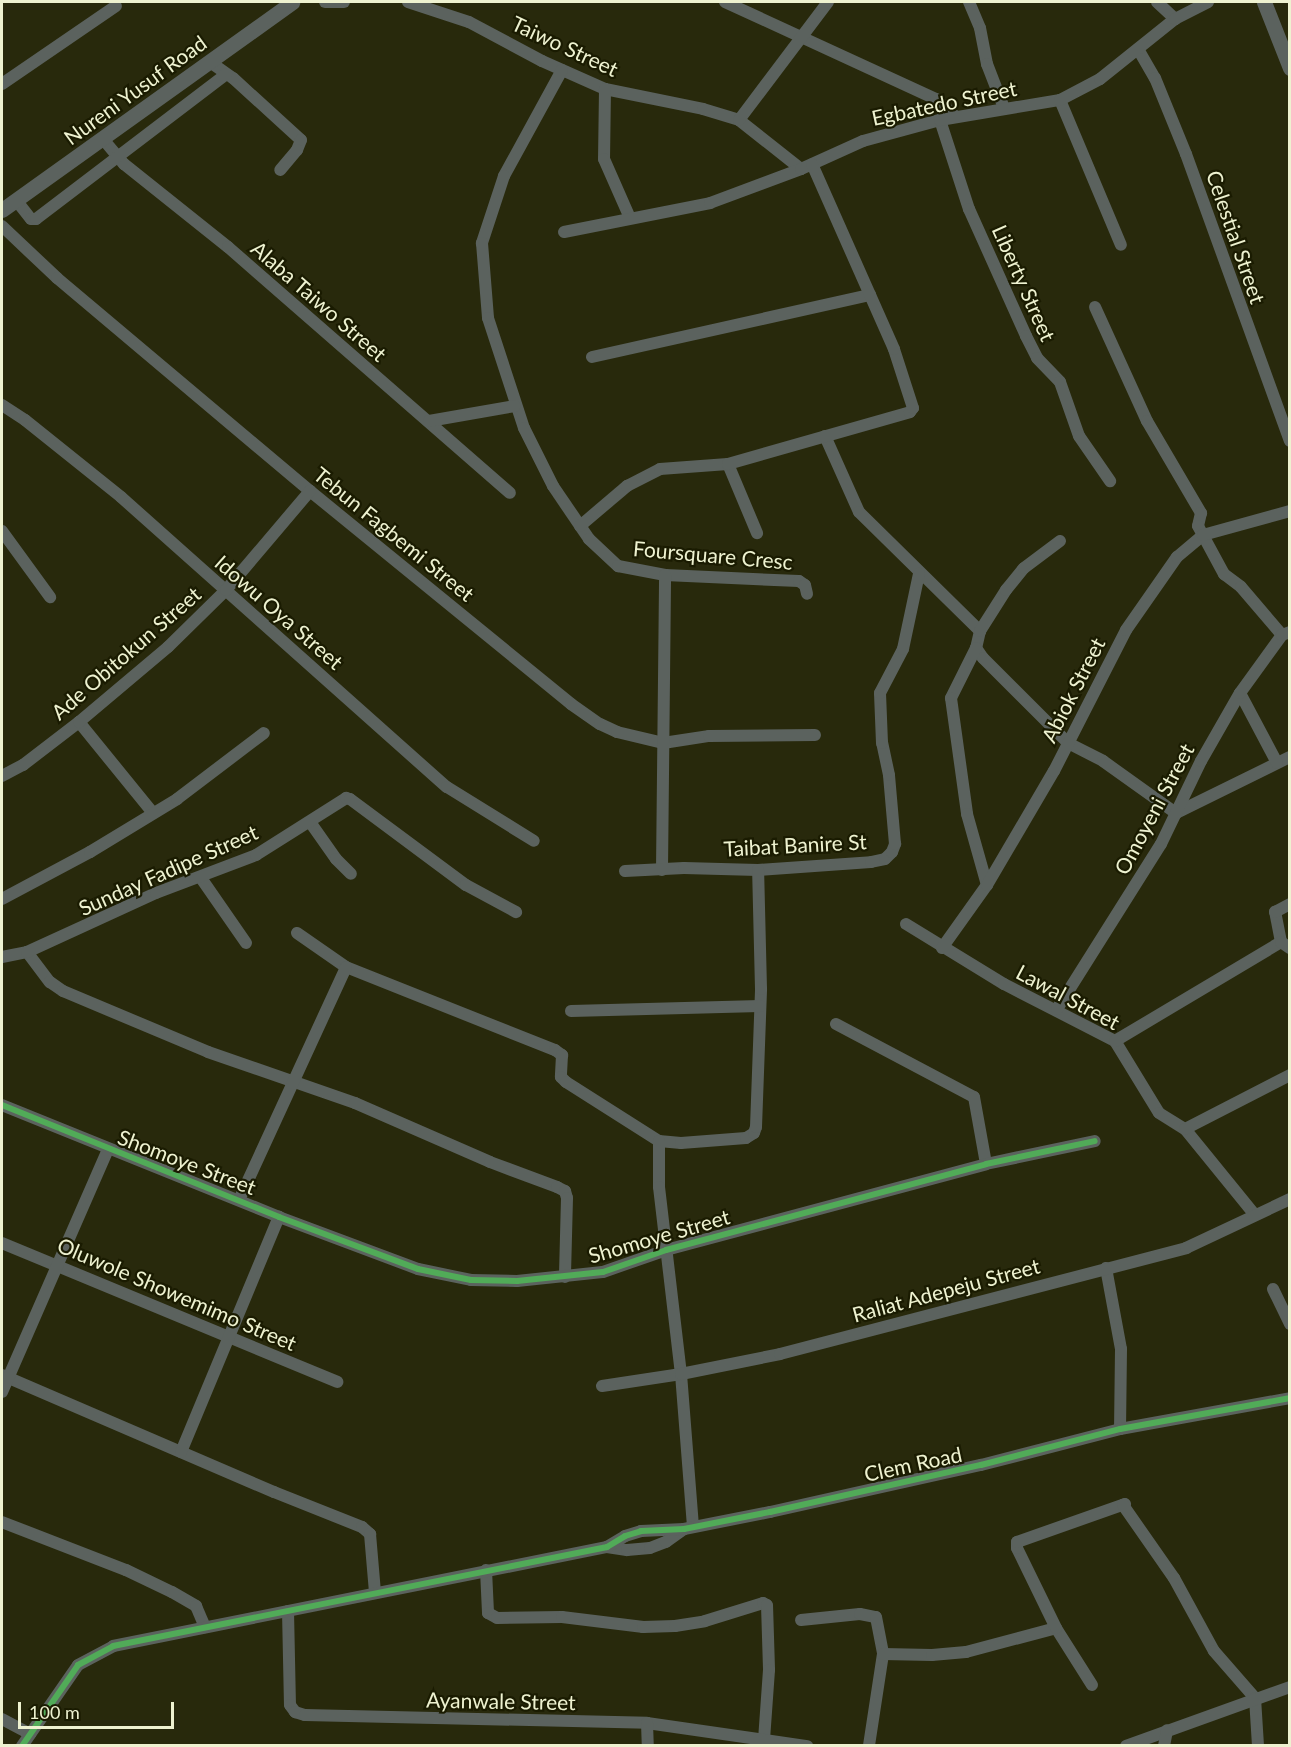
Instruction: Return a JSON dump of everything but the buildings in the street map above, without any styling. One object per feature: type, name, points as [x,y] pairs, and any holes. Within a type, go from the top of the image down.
[{"type":"street","name":"Nureni Yusuf Road","points":[[2,210],[292,2]]},
{"type":"street","points":[[325,2],[344,2]]},
{"type":"street","name":"Taiwo Street","points":[[408,2],[469,22],[562,70],[605,89],[703,109],[739,120],[807,166]]},
{"type":"street","points":[[725,2],[936,99],[956,116]]},
{"type":"street","points":[[739,120],[828,2]]},
{"type":"street","points":[[969,2],[980,28],[987,64],[1004,108]]},
{"type":"street","points":[[1157,2],[1175,19]]},
{"type":"street","name":"Egbatedo Street","points":[[564,232],[710,203],[807,166],[863,141],[940,120],[1060,100],[1100,79],[1175,19],[1209,2]]},
{"type":"street","points":[[1264,2],[1290,68]]},
{"type":"street","points":[[2,84],[116,6]]},
{"type":"street","name":"Celestial Street","points":[[1138,49],[1155,78],[1186,154],[1290,441]]},
{"type":"street","points":[[210,62],[301,140],[297,150],[280,170]]},
{"type":"street","name":"Foursquare Cresc","points":[[562,70],[504,176],[482,243],[488,318],[515,406],[537,456],[588,539],[618,566],[665,575],[799,581],[805,585],[807,594]]},
{"type":"street","points":[[16,200],[31,219],[36,219],[226,74]]},
{"type":"street","points":[[605,89],[604,159],[630,218]]},
{"type":"street","points":[[1060,100],[1121,245]]},
{"type":"street","name":"Liberty Street","points":[[940,120],[969,208],[1026,336],[1036,357],[1060,382],[1079,436],[1110,481]]},
{"type":"street","name":"Alaba Taiwo Street","points":[[103,139],[118,158],[228,247],[510,493]]},
{"type":"street","points":[[580,526],[627,486],[660,470],[728,464],[910,412],[913,408],[894,349],[807,166]]},
{"type":"street","name":"Tebun Fagbemi Street","points":[[4,235],[310,491],[571,704],[617,732],[663,743],[709,736],[815,735]]},
{"type":"street","points":[[592,357],[870,296]]},
{"type":"street","points":[[1095,307],[1147,421],[1171,458],[1201,513],[1198,526],[1224,574],[1241,587],[1286,634]]},
{"type":"street","name":"Idowu Oya Street","points":[[2,405],[25,420],[121,497],[447,787],[534,841]]},
{"type":"street","points":[[429,421],[515,406]]},
{"type":"street","points":[[825,436],[859,512],[919,574],[980,631]]},
{"type":"street","points":[[728,464],[757,533]]},
{"type":"street","name":"Ade Obitokun Street","points":[[2,776],[23,765],[79,722],[168,646],[226,590],[310,491]]},
{"type":"street","name":"Abiok Street","points":[[942,948],[987,885],[1068,743],[1126,630],[1177,557],[1203,535],[1290,511]]},
{"type":"street","points":[[2,531],[50,597]]},
{"type":"street","points":[[987,885],[967,814],[951,698],[976,648],[980,631],[1006,590],[1024,568],[1060,541]]},
{"type":"street","name":"Taibat Banire St","points":[[625,871],[758,870],[871,862],[885,859],[892,852],[895,844],[889,775],[882,743],[880,693],[886,677],[903,649],[919,574]]},
{"type":"street","points":[[662,870],[665,575]]},
{"type":"street","name":"Omoyeni Street","points":[[1057,1009],[1161,844],[1201,761],[1240,693],[1286,634]]},
{"type":"street","points":[[976,648],[983,658],[1068,743],[1103,761],[1176,813],[1290,757]]},
{"type":"street","points":[[1240,693],[1277,763]]},
{"type":"street","points":[[79,722],[153,813]]},
{"type":"street","points":[[2,899],[90,852],[177,799],[264,733]]},
{"type":"street","name":"Sunday Fadipe Street","points":[[2,957],[27,952],[156,893],[201,878],[256,855],[341,800],[350,799],[466,885],[516,912]]},
{"type":"street","points":[[310,822],[336,859],[351,874]]},
{"type":"street","points":[[297,933],[346,967],[555,1050],[563,1060],[561,1077],[566,1082],[659,1141],[720,1141],[746,1138],[754,1133],[760,1006],[758,870]]},
{"type":"street","points":[[201,878],[246,943]]},
{"type":"street","points":[[1115,1041],[1286,945],[1275,912],[1290,904]]},
{"type":"street","name":"Lawal Street","points":[[906,924],[1004,984],[1057,1009],[1115,1041],[1159,1113],[1185,1129],[1254,1214]]},
{"type":"street","points":[[27,952],[50,982],[63,991],[208,1052],[355,1103],[490,1162],[565,1191],[567,1198],[565,1277]]},
{"type":"street","points":[[239,1200],[346,967]]},
{"type":"street","points":[[570,1011],[760,1006]]},
{"type":"street","points":[[836,1024],[974,1097],[986,1164]]},
{"type":"street","points":[[1185,1129],[1290,1075]]},
{"type":"street","name":"Shomoye Street","points":[[2,1105],[279,1217],[440,1275],[471,1280],[517,1281],[603,1272],[666,1250],[986,1164],[1095,1141]]},
{"type":"street","points":[[607,1547],[627,1550],[650,1548],[666,1542],[689,1528],[681,1374],[659,1187],[659,1141]]},
{"type":"street","points":[[2,1392],[5,1376],[58,1264],[108,1149]]},
{"type":"street","name":"Raliat Adepeju Street","points":[[602,1386],[681,1374],[780,1354],[1186,1248],[1290,1199]]},
{"type":"street","points":[[181,1452],[279,1217]]},
{"type":"street","name":"Oluwole Showemimo Street","points":[[2,1243],[58,1264],[228,1339],[337,1382]]},
{"type":"street","points":[[1106,1268],[1121,1349],[1120,1429]]},
{"type":"street","points":[[1273,1288],[1290,1324]]},
{"type":"street","points":[[5,1376],[367,1530],[370,1534],[375,1592]]},
{"type":"street","name":"Clem Road","points":[[22,1746],[71,1673],[87,1658],[113,1646],[607,1547],[625,1536],[641,1531],[689,1528],[970,1468],[1120,1429],[1290,1398]]},
{"type":"street","points":[[1092,1685],[1056,1628],[1017,1548],[1017,1542],[1125,1504],[1123,1505],[1174,1578],[1214,1651],[1255,1698],[1258,1746]]},
{"type":"street","points":[[2,1522],[126,1570],[172,1592],[196,1606],[205,1627]]},
{"type":"street","points":[[486,1570],[488,1613],[497,1618],[562,1617],[643,1627],[675,1626],[705,1621],[763,1603],[767,1605],[769,1659],[764,1739]]},
{"type":"street","name":"Ayanwale Street","points":[[288,1611],[290,1705],[295,1712],[319,1717],[647,1723],[807,1746]]},
{"type":"street","points":[[801,1620],[860,1614],[876,1617],[882,1654],[869,1746]]},
{"type":"street","points":[[882,1654],[932,1655],[966,1652],[1056,1628]]},
{"type":"street","points":[[1126,1746],[1290,1687]]},
{"type":"street","points":[[2,1719],[30,1734]]},
{"type":"street","points":[[647,1723],[648,1746]]},
{"type":"street","points":[[1164,1746],[1167,1730]]},
{"type":"cycle path","points":[[2,1105],[279,1217],[418,1269],[471,1280],[517,1281],[603,1272],[666,1250],[986,1164],[1095,1141]]},
{"type":"cycle path","points":[[22,1746],[78,1665],[113,1646],[607,1547],[625,1536],[641,1531],[684,1529],[770,1512],[981,1465],[1120,1429],[1290,1398]]}]
